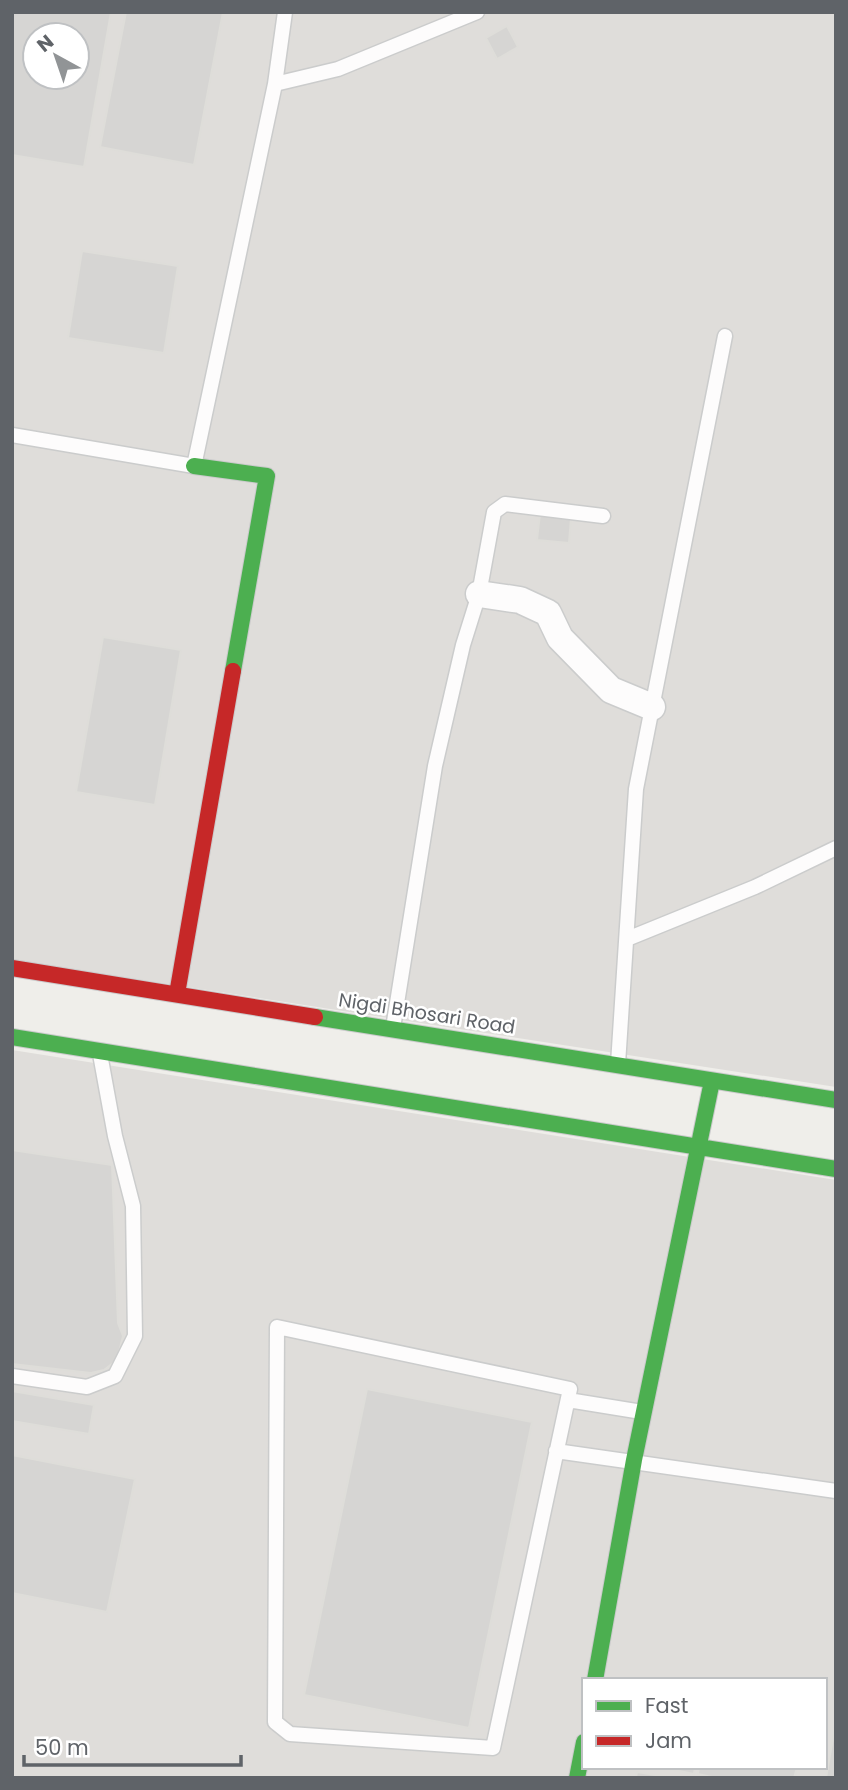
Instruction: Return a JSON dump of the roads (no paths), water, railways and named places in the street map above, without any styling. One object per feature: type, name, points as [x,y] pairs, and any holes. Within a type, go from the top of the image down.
[{"type":"main road","points":[[177,994],[267,476],[194,466]]},
{"type":"main road","name":"Nigdi Bhosari Road","points":[[12,968],[836,1100]]},
{"type":"main road","points":[[12,1038],[836,1169]]},
{"type":"main road","points":[[595,1678],[634,1460],[712,1081]]},
{"type":"main road","points":[[578,1778],[582,1754]]},
{"type":"street","points":[[480,593],[520,600],[548,613],[560,638],[611,690],[652,707]]},
{"type":"lane","points":[[12,435],[194,466],[275,84],[285,12]]},
{"type":"lane","points":[[275,84],[338,69],[477,12]]},
{"type":"lane","points":[[618,1065],[636,789],[725,336]]},
{"type":"lane","points":[[393,1029],[435,766],[463,645],[480,593],[494,512],[505,504],[603,516]]},
{"type":"lane","points":[[627,939],[755,887],[836,848]]},
{"type":"lane","points":[[12,1376],[87,1387],[115,1376],[135,1336],[133,1206],[115,1136],[100,1051]]},
{"type":"lane","points":[[277,1327],[570,1389],[568,1400],[493,1748],[290,1734],[275,1722],[277,1327]]},
{"type":"lane","points":[[568,1400],[644,1412]]},
{"type":"lane","points":[[556,1451],[836,1490]]}]
